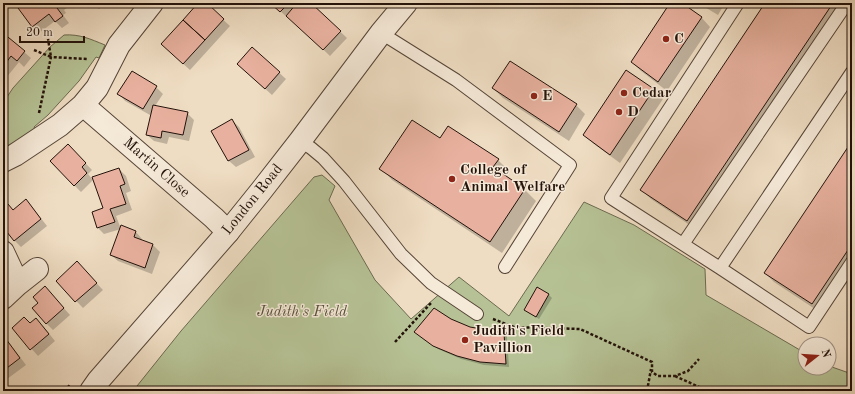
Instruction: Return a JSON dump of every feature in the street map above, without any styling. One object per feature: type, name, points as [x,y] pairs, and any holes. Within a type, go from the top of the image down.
[{"type":"street","points":[[3,161],[15,155],[60,125],[83,105],[97,88],[119,45],[152,3]]},
{"type":"street","name":"London Road","points":[[91,391],[98,380],[228,232],[300,141],[381,33],[406,3]]},
{"type":"street","name":"Martin Close","points":[[83,105],[228,232]]},
{"type":"street","points":[[3,252],[11,291],[37,269]]},
{"type":"lane","points":[[738,3],[611,198],[809,327],[852,262]]},
{"type":"lane","points":[[683,244],[847,3]]},
{"type":"lane","points":[[381,33],[456,80],[570,166],[505,267]]},
{"type":"lane","points":[[720,268],[852,72]]},
{"type":"lane","points":[[300,141],[323,158],[344,181],[401,254],[431,283],[477,314]]},
{"type":"path","points":[[42,137],[36,125],[51,57],[48,39]]},
{"type":"path","points":[[34,50],[51,57],[95,60],[108,67]]},
{"type":"path","points":[[395,342],[443,291]]},
{"type":"path","points":[[477,314],[514,327],[580,329],[652,362]]},
{"type":"path","points":[[652,362],[652,372],[658,376],[675,376],[688,371],[699,359]]},
{"type":"path","points":[[647,391],[652,362]]},
{"type":"path","points":[[675,376],[708,391]]},
{"type":"green space","points":[[64,35],[80,36],[105,45],[99,58],[96,57],[79,81],[48,115],[34,127],[35,129],[3,148],[3,103],[13,88],[50,47]]},
{"type":"green space","name":"Judith's Field","points":[[322,175],[335,186],[329,200],[375,280],[411,319],[459,277],[509,316],[584,202],[634,225],[705,269],[706,295],[797,348],[797,376],[837,376],[837,369],[852,374],[852,391],[133,391],[181,331],[314,177]]},
{"type":"building","points":[[24,3],[58,3],[60,6],[57,8],[63,16],[55,22],[49,14],[32,27],[18,8]]},
{"type":"building","points":[[198,3],[207,3],[224,19],[205,40],[183,20]]},
{"type":"building","points":[[270,3],[289,3],[280,12]]},
{"type":"building","points":[[297,3],[311,3],[341,31],[323,50],[286,16]]},
{"type":"building","name":"C","points":[[670,3],[682,3],[702,17],[658,82],[631,62]]},
{"type":"building","points":[[765,3],[833,3],[687,221],[640,190]]},
{"type":"building","points":[[183,20],[205,40],[183,64],[161,44]]},
{"type":"building","points":[[3,33],[25,51],[17,61],[11,56],[3,67]]},
{"type":"building","points":[[252,47],[280,72],[265,89],[237,64]]},
{"type":"building","name":"E","points":[[510,61],[577,104],[559,132],[492,88]]},
{"type":"building","name":"D","points":[[626,70],[654,89],[610,155],[583,135]]},
{"type":"building","points":[[132,71],[157,86],[143,109],[117,94]]},
{"type":"building","points":[[153,105],[188,112],[183,135],[162,131],[161,138],[146,135]]},
{"type":"building","points":[[232,119],[249,150],[228,161],[211,131]]},
{"type":"building","name":"College of Animal Welfare","points":[[412,120],[440,138],[448,126],[499,159],[493,167],[525,189],[490,242],[379,169]]},
{"type":"building","points":[[852,141],[852,244],[812,304],[764,273]]},
{"type":"building","points":[[68,144],[86,163],[82,167],[87,173],[74,186],[50,161]]},
{"type":"building","points":[[119,168],[125,184],[120,186],[126,204],[110,209],[115,222],[97,228],[92,212],[103,208],[92,177]]},
{"type":"building","points":[[26,199],[41,219],[14,241],[3,227],[3,208],[8,204],[13,210]]},
{"type":"building","points":[[121,225],[136,231],[134,237],[153,244],[145,268],[110,255]]},
{"type":"building","points":[[77,261],[97,283],[75,302],[56,281]]},
{"type":"building","points":[[45,286],[64,308],[46,324],[32,308],[38,303],[33,297]]},
{"type":"building","points":[[537,287],[549,294],[536,317],[524,310]]},
{"type":"building","name":"Judith's Field Pavillion","points":[[434,308],[451,319],[470,327],[504,333],[506,364],[480,362],[457,356],[433,346],[414,332]]},
{"type":"building","points":[[24,317],[30,323],[36,318],[49,334],[30,350],[12,328]]},
{"type":"building","points":[[3,335],[20,358],[3,371]]},
{"type":"place","name":"C","points":[[666,39]]},
{"type":"place","name":"Cedar","points":[[624,93]]},
{"type":"place","name":"E","points":[[534,96]]},
{"type":"place","name":"D","points":[[619,112]]},
{"type":"place","name":"College of Animal Welfare","points":[[452,179]]},
{"type":"place","name":"Judith's Field Pavillion","points":[[465,340]]}]
